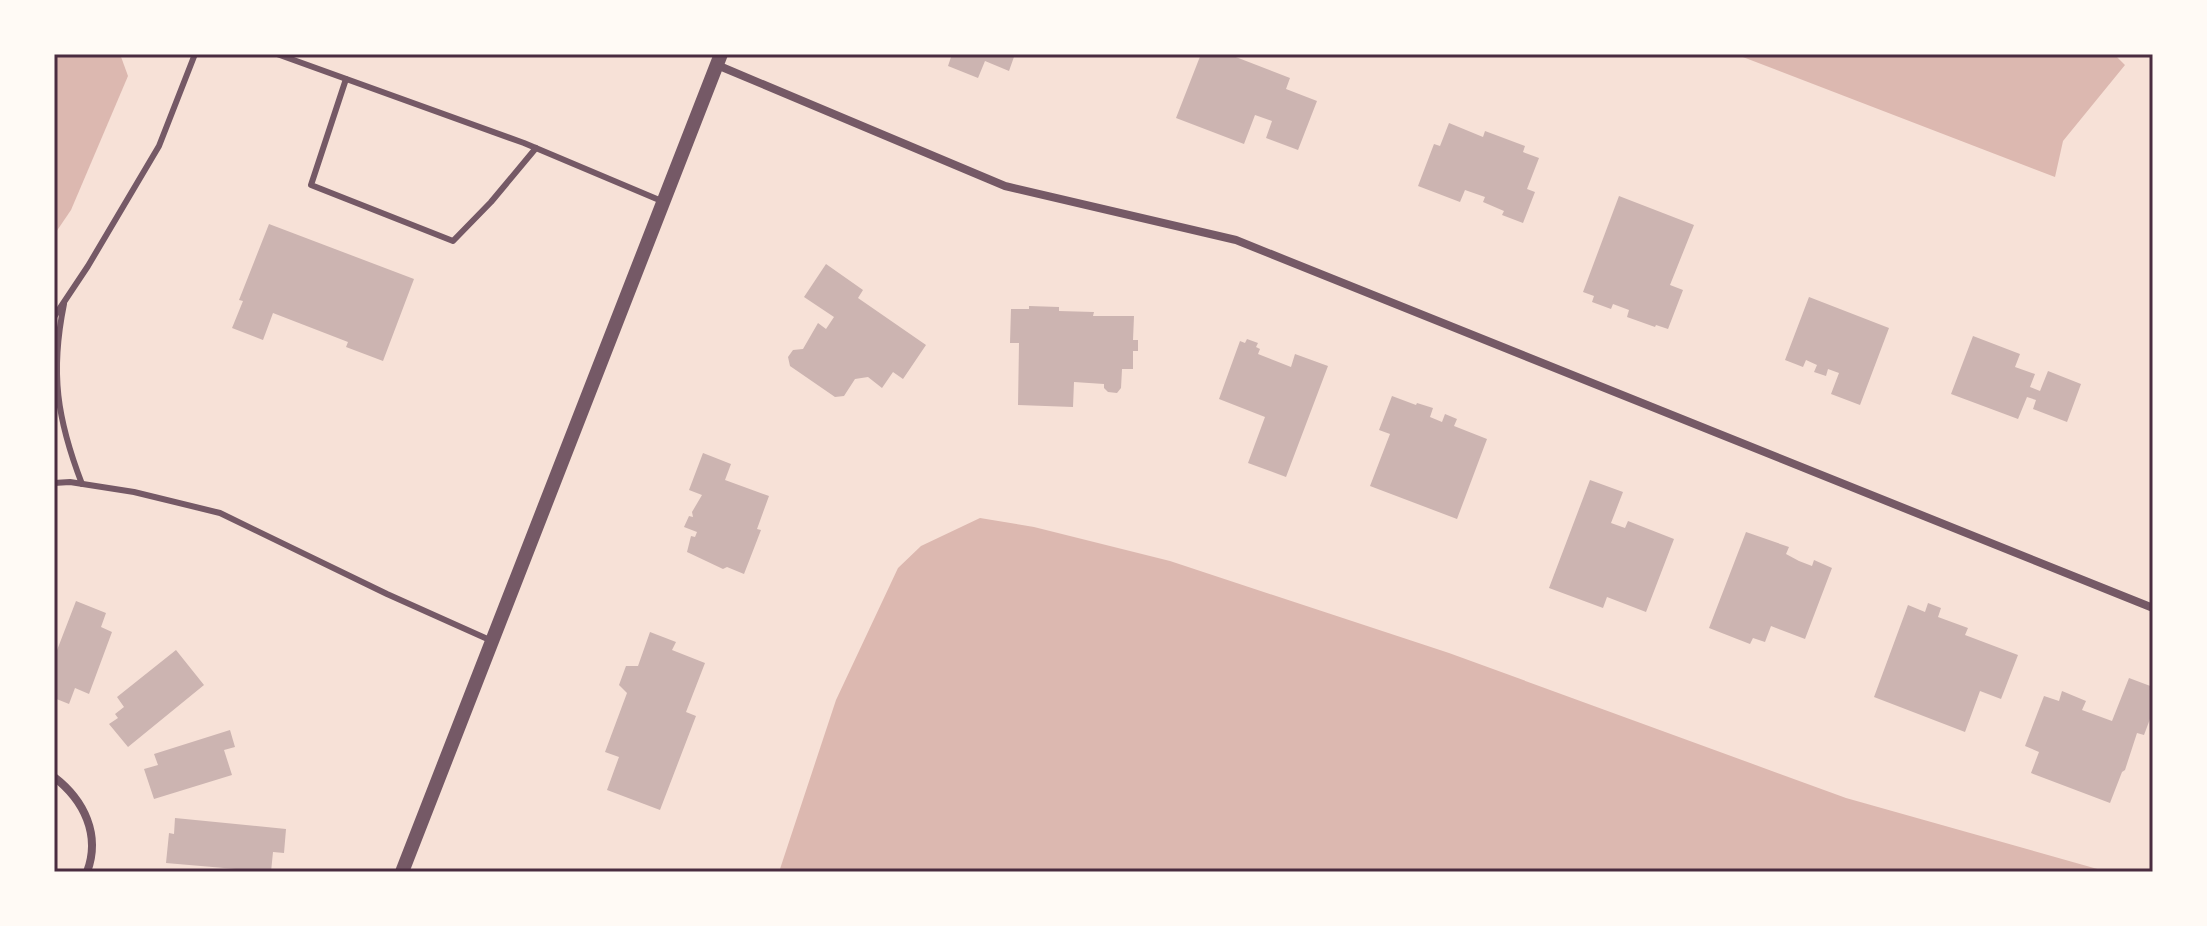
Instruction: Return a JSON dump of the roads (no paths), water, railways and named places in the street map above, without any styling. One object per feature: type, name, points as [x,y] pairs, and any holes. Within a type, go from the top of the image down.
[{"type":"street","points":[[402,872],[719,60],[1005,186],[1236,240],[2153,608]]},
{"type":"street","points":[[54,777],[71,791],[82,806],[92,830],[92,859],[87,872]]},
{"type":"lane","points":[[54,317],[159,146],[195,54]]},
{"type":"lane","points":[[277,54],[536,148],[664,202]]},
{"type":"lane","points":[[346,79],[311,185],[453,241],[536,148]]},
{"type":"lane","points":[[65,300],[56,345],[57,400],[66,444],[82,484]]},
{"type":"lane","points":[[54,483],[134,492],[220,513],[492,641]]}]
